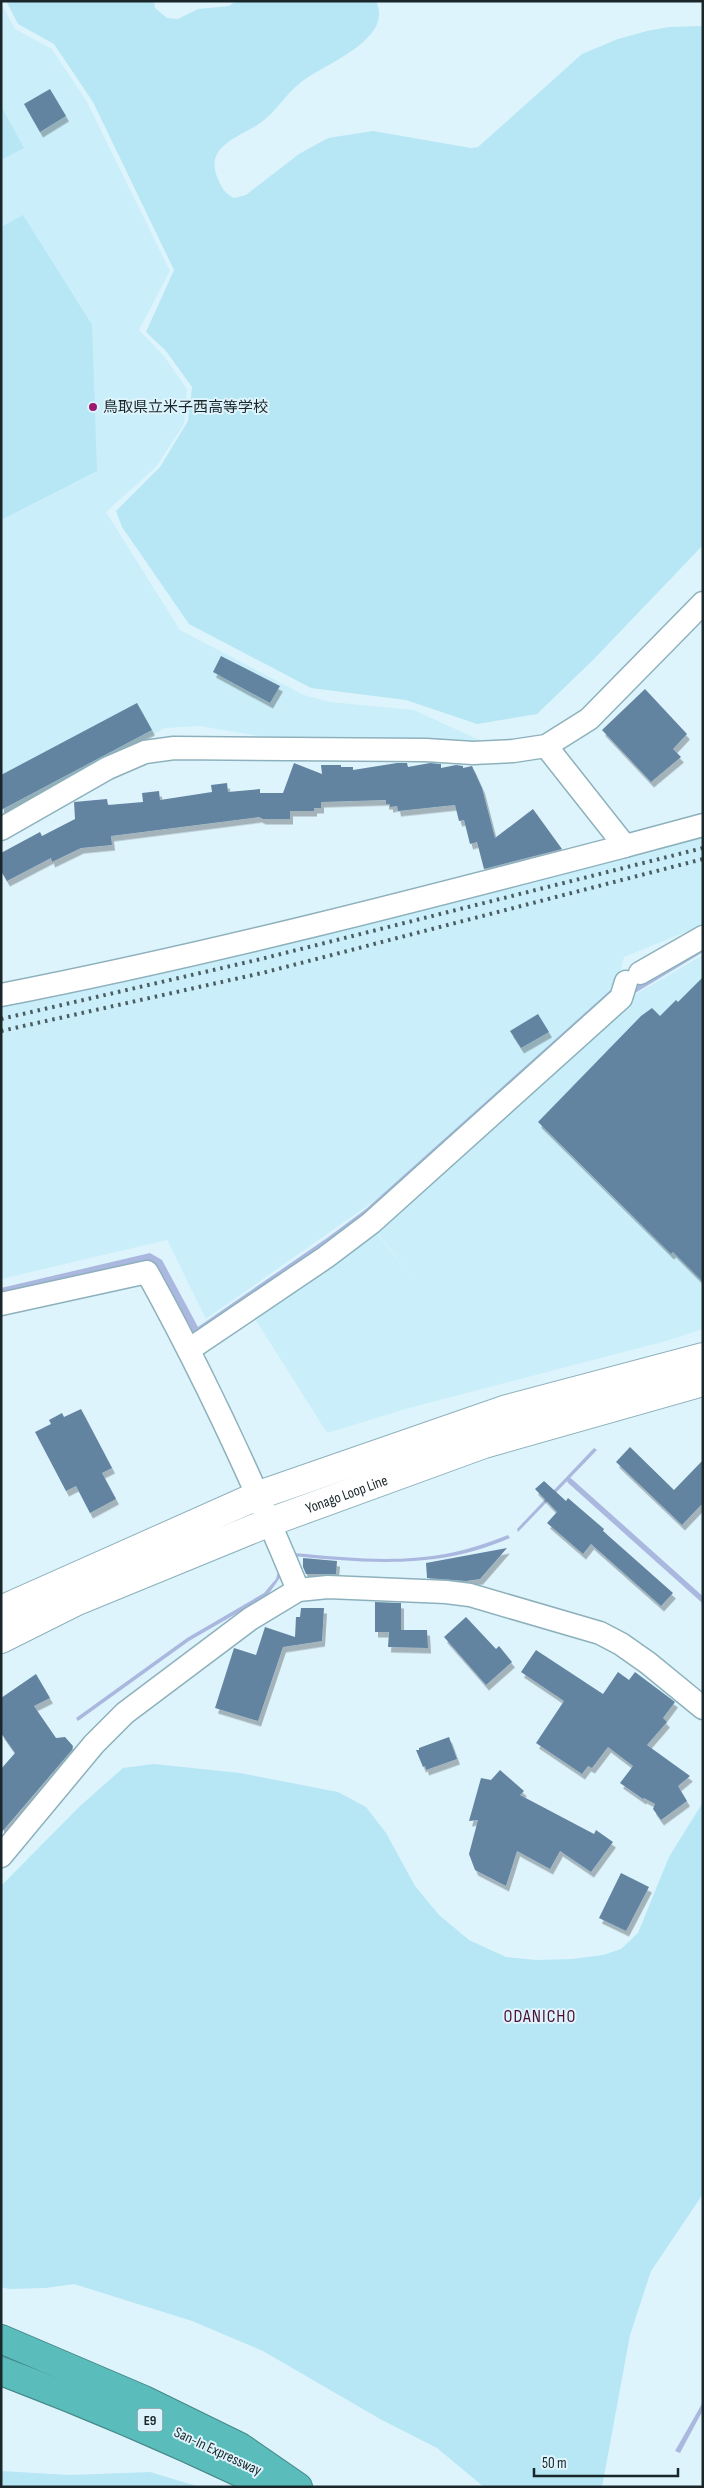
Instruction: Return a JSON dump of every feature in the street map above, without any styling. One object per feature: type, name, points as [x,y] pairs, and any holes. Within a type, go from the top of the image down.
[{"type":"highway","points":[[1,2339],[136,2396],[240,2447],[297,2487]]},
{"type":"highway","name":"San-In Expressway","points":[[1,2359],[77,2387],[297,2487]]},
{"type":"highway","name":"San-In Expressway","points":[[1,2371],[72,2398],[200,2452],[270,2487]]},
{"type":"highway","points":[[1,2381],[76,2405],[238,2471]]},
{"type":"main road","name":"Yonago Loop Line","points":[[1,1610],[259,1495],[507,1409],[703,1357]]},
{"type":"main road","name":"Yonago Loop Line","points":[[1,1639],[77,1602],[270,1522],[484,1444],[703,1382]]},
{"type":"street","points":[[1,829],[108,768],[145,752],[183,748],[426,750],[474,753],[513,751],[546,746],[588,718],[703,603]]},
{"type":"street","points":[[546,746],[625,846]]},
{"type":"street","points":[[1,995],[135,969],[300,930],[703,825]]},
{"type":"street","points":[[190,1349],[326,1257],[371,1223],[629,984],[703,937]]},
{"type":"street","points":[[1,1304],[147,1272],[190,1349],[259,1495],[298,1590]]},
{"type":"street","points":[[1,1856],[94,1744],[125,1713],[250,1619],[298,1590],[328,1587],[454,1593],[600,1633],[621,1644],[648,1663],[703,1708]]},
{"type":"shaded area","points":[[6,1],[154,1],[155,8],[167,18],[178,19],[198,9],[229,6],[236,1],[376,1],[379,15],[375,28],[366,40],[299,84],[264,120],[228,142],[221,149],[216,157],[215,167],[218,179],[222,188],[228,195],[234,198],[246,195],[299,154],[328,138],[373,131],[471,148],[478,147],[582,54],[618,39],[647,31],[669,27],[703,26],[703,545],[593,660],[537,714],[477,724],[406,700],[311,688],[189,624],[122,527],[116,511],[160,467],[188,421],[192,387],[166,351],[146,332],[174,270],[93,102],[54,44],[18,24]]},
{"type":"shaded area","name":"鳥取県立米子西高等学校","points":[[1,3],[15,29],[52,49],[87,102],[170,271],[139,330],[164,356],[187,389],[184,424],[156,467],[106,512],[180,630],[304,695],[330,702],[414,710],[488,744],[271,738],[199,726],[165,728],[1,816]]},
{"type":"shaded area","points":[[1,106],[24,148],[1,160]]},
{"type":"shaded area","points":[[23,215],[92,325],[97,471],[1,520],[1,227]]},
{"type":"shaded area","points":[[703,832],[703,925],[624,957],[617,986],[394,1187],[206,1319],[167,1240],[1,1279],[1,1004]]},
{"type":"shaded area","points":[[703,943],[703,952],[635,993],[616,995],[366,1220],[192,1341],[150,1264],[1,1299],[1,1288],[150,1253],[162,1260],[198,1327],[366,1209],[615,986]]},
{"type":"shaded area","points":[[703,955],[703,1329],[666,1341],[409,1408],[327,1433],[252,1314],[373,1228],[417,1284],[374,1228],[629,996],[636,994]]},
{"type":"shaded area","points":[[594,1448],[597,1450],[518,1532],[517,1529]]},
{"type":"shaded area","points":[[508,1535],[510,1538],[483,1548],[429,1560],[375,1562],[291,1556],[293,1553],[376,1559],[427,1557],[480,1545]]},
{"type":"shaded area","points":[[278,1572],[282,1575],[267,1596],[189,1641],[78,1721],[76,1718],[187,1638],[264,1593],[276,1579]]},
{"type":"shaded area","points":[[154,1764],[240,1773],[338,1792],[366,1807],[386,1833],[415,1886],[439,1915],[469,1940],[506,1957],[536,1960],[572,1959],[603,1955],[621,1949],[638,1933],[669,1857],[703,1802],[703,2194],[651,2271],[630,2335],[602,2487],[484,2487],[437,2448],[380,2419],[263,2351],[192,2321],[74,2284],[46,2288],[9,2289],[1,2287],[1,1886],[79,1807],[123,1768]]},
{"type":"shaded area","points":[[703,2402],[703,2410],[680,2453],[675,2451]]},
{"type":"shaded area","points":[[1,2471],[69,2475],[150,2472],[200,2487],[1,2487]]},
{"type":"building","points":[[50,89],[66,116],[40,132],[24,104]]},
{"type":"building","points":[[221,656],[280,686],[270,703],[213,672]]},
{"type":"building","points":[[645,689],[687,734],[673,749],[681,757],[651,782],[602,730]]},
{"type":"building","points":[[137,703],[152,730],[1,810],[1,775]]},
{"type":"building","points":[[294,763],[322,774],[321,765],[341,765],[341,767],[353,767],[353,770],[397,763],[407,763],[408,767],[430,763],[441,764],[441,768],[456,765],[463,766],[463,768],[472,766],[482,788],[495,838],[533,809],[562,849],[484,869],[477,842],[470,844],[464,820],[459,821],[455,805],[398,811],[397,806],[390,807],[390,804],[386,804],[386,800],[321,802],[321,808],[314,808],[314,811],[290,811],[290,819],[263,819],[259,817],[111,836],[112,845],[81,848],[52,862],[51,858],[7,881],[1,871],[1,853],[40,832],[42,836],[75,819],[74,802],[107,799],[108,805],[143,802],[142,793],[159,791],[160,800],[212,792],[211,785],[227,783],[228,792],[260,789],[260,793],[283,793]]},
{"type":"building","points":[[703,977],[703,1282],[673,1252],[671,1254],[538,1122],[641,1016],[652,1008],[660,1016],[676,1000],[678,1002]]},
{"type":"building","points":[[538,1014],[549,1032],[521,1048],[510,1031]]},
{"type":"building","points":[[81,1409],[112,1468],[102,1473],[116,1499],[90,1513],[76,1486],[66,1491],[35,1432],[51,1424],[49,1420],[62,1413],[64,1417]]},
{"type":"building","points":[[630,1447],[674,1490],[703,1460],[703,1503],[682,1525],[616,1462]]},
{"type":"building","points":[[544,1481],[566,1501],[568,1498],[604,1529],[603,1531],[673,1593],[661,1606],[591,1544],[583,1554],[547,1523],[557,1512],[535,1489]]},
{"type":"building","points":[[507,1548],[480,1579],[466,1581],[427,1578],[426,1563]]},
{"type":"building","points":[[303,1558],[337,1561],[336,1574],[306,1574],[303,1567]]},
{"type":"building","points":[[375,1602],[401,1603],[401,1630],[427,1630],[428,1648],[388,1647],[389,1632],[375,1632]]},
{"type":"building","points":[[301,1608],[324,1608],[322,1641],[283,1647],[258,1721],[215,1708],[234,1648],[256,1655],[265,1627],[295,1637],[296,1617],[300,1617]]},
{"type":"building","points":[[466,1617],[496,1649],[499,1646],[512,1662],[486,1685],[444,1637]]},
{"type":"building","points":[[536,1650],[603,1694],[618,1672],[629,1680],[635,1672],[675,1702],[663,1718],[667,1722],[647,1745],[690,1776],[678,1786],[687,1801],[661,1820],[653,1809],[655,1804],[643,1799],[620,1783],[633,1766],[608,1747],[592,1768],[588,1766],[582,1774],[536,1743],[564,1701],[521,1672]]},
{"type":"building","points":[[36,1674],[50,1698],[34,1706],[56,1738],[65,1737],[73,1746],[72,1750],[1,1833],[1,1769],[15,1753],[1,1733],[1,1698]]},
{"type":"building","points":[[449,1737],[457,1759],[426,1770],[416,1750]]},
{"type":"building","points":[[500,1770],[524,1791],[520,1795],[594,1834],[596,1830],[613,1842],[591,1872],[560,1851],[550,1869],[517,1851],[506,1886],[475,1870],[469,1854],[478,1820],[469,1821],[481,1778],[491,1780]]},
{"type":"building","points":[[621,1873],[649,1887],[626,1931],[599,1918]]},
{"type":"waterway","points":[[570,1481],[703,1600]]},
{"type":"railway","points":[[1,1019],[261,959],[703,848]]},
{"type":"railway","points":[[1,1031],[262,973],[703,859]]},
{"type":"place","name":"鳥取県立米子西高等学校","points":[[93,407]]},
{"type":"district","name":"ODANICHO","points":[[540,2016]]}]
